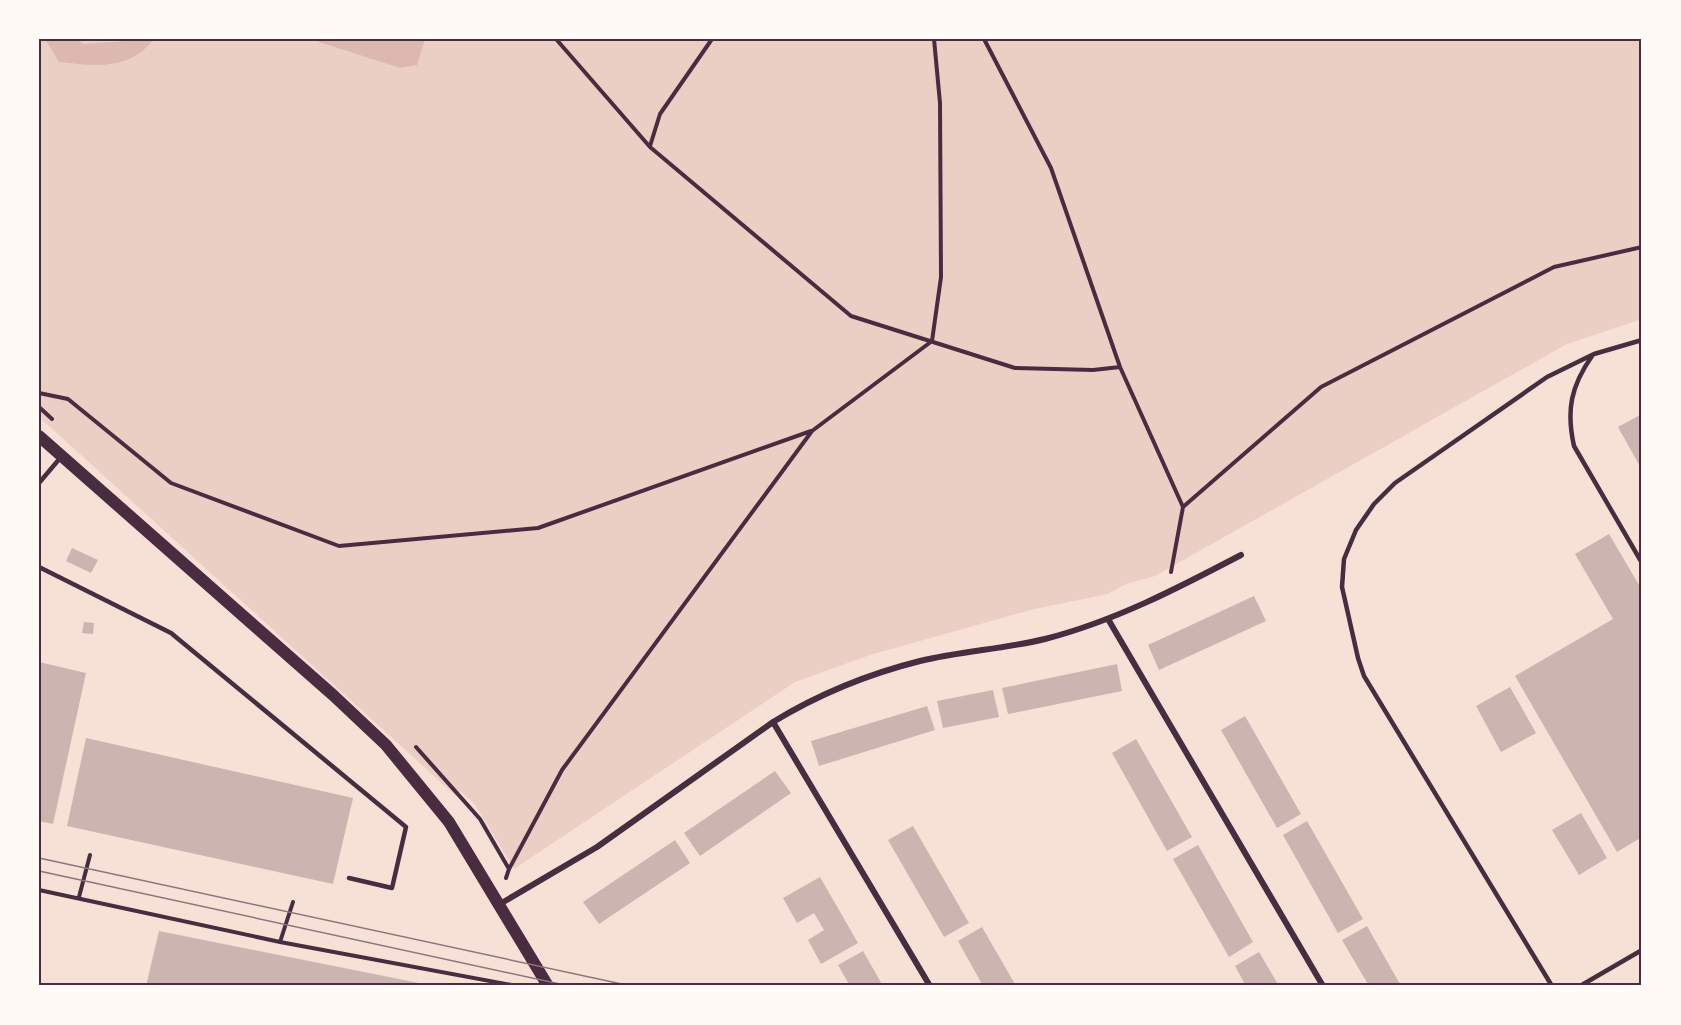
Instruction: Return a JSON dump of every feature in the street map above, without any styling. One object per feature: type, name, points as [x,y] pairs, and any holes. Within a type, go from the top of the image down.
[{"type":"main road","points":[[39,436],[333,695],[386,745],[434,801],[500,903],[548,986]]},
{"type":"street","points":[[500,903],[597,847],[773,722],[800,706],[879,672],[922,660],[1045,639],[1108,619],[1167,594],[1241,555]]},
{"type":"street","points":[[1108,619],[1323,986]]},
{"type":"street","points":[[773,722],[930,986]]},
{"type":"lane","points":[[1552,986],[1364,676],[1346,615],[1342,587],[1344,559],[1356,530],[1374,504],[1395,483],[1547,377],[1594,354],[1642,340]]},
{"type":"lane","points":[[1594,354],[1581,373],[1570,399],[1570,429],[1574,446],[1642,562]]},
{"type":"lane","points":[[39,483],[63,455]]},
{"type":"lane","points":[[39,567],[171,633],[406,827],[392,888],[349,878]]},
{"type":"lane","points":[[1580,986],[1642,950]]},
{"type":"path","points":[[556,39],[650,147],[851,316],[1015,368],[1093,370],[1120,366]]},
{"type":"path","points":[[650,147],[660,114],[712,39]]},
{"type":"path","points":[[509,869],[562,770],[812,431],[932,341],[941,277],[940,103],[934,39]]},
{"type":"path","points":[[984,39],[1051,168],[1120,366],[1183,507],[1167,594]]},
{"type":"path","points":[[1183,507],[1321,387],[1554,267],[1642,247]]},
{"type":"path","points":[[39,393],[68,399],[171,483],[339,546],[538,528],[812,431]]},
{"type":"path","points":[[79,897],[90,855]]},
{"type":"path","points":[[39,890],[280,942],[517,986]]},
{"type":"path","points":[[280,942],[293,902]]},
{"type":"shaded area","points":[[39,39],[1642,39],[1642,319],[1567,344],[1155,576],[1126,584],[1108,594],[1030,610],[870,655],[795,682],[514,869],[474,803],[460,791],[456,796],[39,417]]},
{"type":"shaded area","points":[[45,39],[77,39],[83,44],[154,39],[134,57],[111,64],[86,65],[59,62]]},
{"type":"shaded area","points":[[310,39],[425,39],[417,65],[400,68]]},
{"type":"building","points":[[1642,414],[1642,470],[1618,427]]},
{"type":"building","points":[[1609,534],[1642,590],[1642,837],[1617,852],[1515,676],[1613,619],[1575,554]]},
{"type":"building","points":[[72,548],[98,560],[91,573],[66,561]]},
{"type":"building","points":[[1254,596],[1266,621],[1159,670],[1148,645]]},
{"type":"building","points":[[84,622],[94,623],[93,634],[82,633]]},
{"type":"building","points":[[39,662],[86,673],[53,824],[39,821]]},
{"type":"building","points":[[1117,664],[1122,691],[1008,714],[1002,688]]},
{"type":"building","points":[[1510,687],[1536,733],[1501,752],[1476,706]]},
{"type":"building","points":[[993,690],[999,717],[943,728],[937,701]]},
{"type":"building","points":[[927,706],[935,730],[819,766],[811,741]]},
{"type":"building","points":[[1245,716],[1301,814],[1277,828],[1221,730]]},
{"type":"building","points":[[86,738],[353,798],[333,884],[67,826]]},
{"type":"building","points":[[1136,739],[1192,837],[1167,851],[1112,753]]},
{"type":"building","points":[[775,771],[791,793],[700,856],[684,833]]},
{"type":"building","points":[[1581,813],[1607,858],[1579,875],[1552,830]]},
{"type":"building","points":[[1307,821],[1363,919],[1338,933],[1283,835]]},
{"type":"building","points":[[913,826],[969,923],[944,937],[888,840]]},
{"type":"building","points":[[675,840],[690,863],[599,924],[583,902]]},
{"type":"building","points":[[1198,845],[1253,942],[1229,957],[1173,859]]},
{"type":"building","points":[[820,877],[858,943],[821,964],[808,940],[824,930],[814,913],[797,923],[783,898]]},
{"type":"building","points":[[1367,926],[1401,986],[1369,986],[1342,940]]},
{"type":"building","points":[[982,927],[1016,986],[983,986],[958,941]]},
{"type":"building","points":[[159,931],[429,985],[429,986],[146,986]]},
{"type":"building","points":[[863,951],[883,986],[850,986],[838,965]]},
{"type":"building","points":[[1259,952],[1279,986],[1246,986],[1235,966]]},
{"type":"tram line","points":[[39,858],[631,986]]},
{"type":"tram line","points":[[39,871],[569,986]]}]
